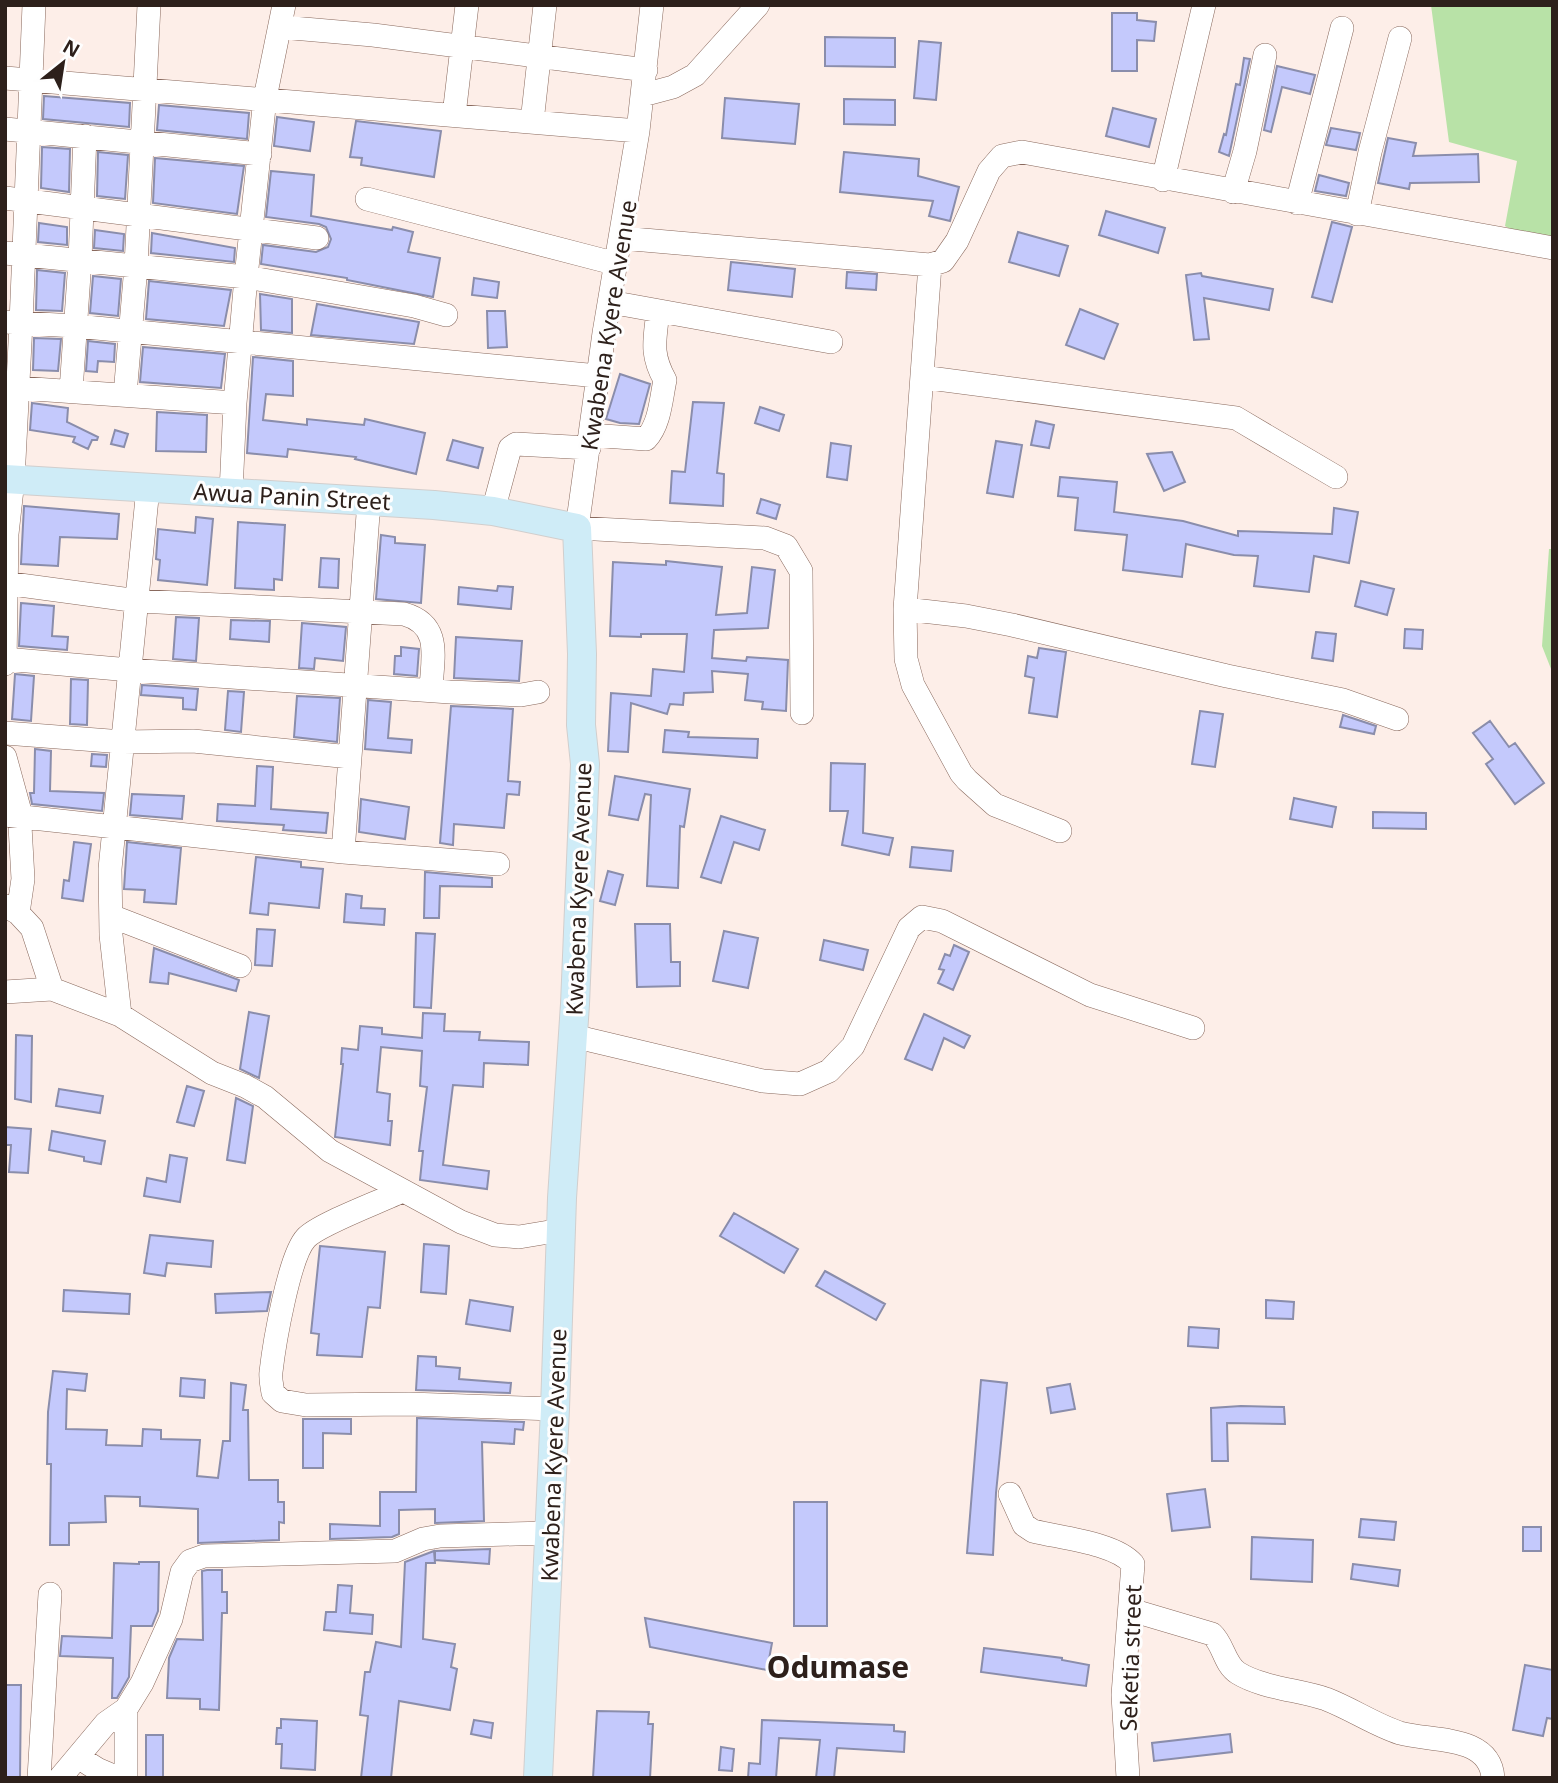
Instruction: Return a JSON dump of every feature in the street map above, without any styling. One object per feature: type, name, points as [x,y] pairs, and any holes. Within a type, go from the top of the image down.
[{"type":"main road","name":"Awua Panin Street","points":[[9,479],[434,505],[493,511],[577,528]]},
{"type":"main road","name":"Kwabena Kyere Avenue","points":[[538,1778],[561,1230],[585,764],[581,724],[582,654],[577,528]]},
{"type":"street","points":[[34,5],[30,79],[16,130],[5,661],[431,690],[521,695],[538,692]]},
{"type":"street","points":[[125,395],[144,141],[149,5]]},
{"type":"street","points":[[454,115],[467,5]]},
{"type":"street","points":[[532,122],[545,5]]},
{"type":"street","name":"Kwabena Kyere Avenue","points":[[577,528],[598,376],[638,131],[652,5]]},
{"type":"street","points":[[643,95],[673,88],[695,75],[758,5]]},
{"type":"street","points":[[1163,180],[1204,5]]},
{"type":"street","points":[[231,493],[246,277],[265,98],[283,16],[462,46],[646,70]]},
{"type":"street","points":[[1297,203],[1342,28]]},
{"type":"street","points":[[1357,214],[1400,38]]},
{"type":"street","points":[[1233,192],[1245,151],[1265,55]]},
{"type":"street","points":[[5,78],[638,131]]},
{"type":"street","points":[[16,130],[260,154]]},
{"type":"street","points":[[71,391],[85,136]]},
{"type":"street","points":[[621,238],[930,264],[943,261],[957,242],[989,171],[1002,156],[1022,152],[1163,180],[1553,248]]},
{"type":"street","points":[[15,199],[317,238]]},
{"type":"street","points":[[367,199],[617,264]]},
{"type":"street","points":[[14,254],[246,277],[414,306],[446,315]]},
{"type":"street","points":[[930,264],[905,609],[906,659],[913,685],[967,780],[995,804],[1060,831]]},
{"type":"street","points":[[610,302],[831,342]]},
{"type":"street","points":[[493,511],[510,448],[516,444],[646,439],[651,434],[657,421],[665,380],[655,363],[658,311]]},
{"type":"street","points":[[13,322],[598,376]]},
{"type":"street","points":[[922,377],[1236,418],[1336,477]]},
{"type":"street","points":[[11,387],[236,403]]},
{"type":"street","points":[[120,1015],[111,916],[110,869],[148,488]]},
{"type":"street","points":[[344,852],[369,501]]},
{"type":"street","points":[[577,528],[765,538],[786,546],[801,571],[803,713]]},
{"type":"street","points":[[6,584],[138,601],[404,614],[415,617],[426,625],[433,637],[431,690]]},
{"type":"street","points":[[905,609],[967,616],[1013,625],[1227,676],[1343,700],[1396,719]]},
{"type":"street","points":[[5,733],[123,741],[193,741],[350,757]]},
{"type":"street","points":[[5,757],[23,879],[12,909],[32,929],[52,989]]},
{"type":"street","points":[[12,815],[344,852],[498,864]]},
{"type":"street","points":[[111,916],[240,965]]},
{"type":"street","points":[[573,1036],[763,1081],[800,1083],[829,1071],[853,1046],[909,928],[922,917],[942,921],[1090,995],[1193,1028]]},
{"type":"street","points":[[5,992],[52,989],[120,1015],[212,1073],[265,1097],[330,1151],[461,1222],[495,1235],[519,1237],[561,1230]]},
{"type":"street","points":[[402,1191],[306,1237],[288,1280],[271,1375],[273,1393],[282,1401],[306,1405],[409,1404],[555,1409]]},
{"type":"street","name":"Seketia street","points":[[1010,1494],[1024,1525],[1033,1531],[1113,1550],[1127,1556],[1133,1564],[1123,1695],[1128,1778]]},
{"type":"street","points":[[60,1778],[106,1723],[126,1709],[142,1683],[171,1619],[182,1572],[190,1561],[204,1556],[395,1551],[423,1539],[440,1536],[550,1533]]},
{"type":"street","points":[[39,1778],[50,1594]]},
{"type":"street","points":[[1131,1610],[1212,1634],[1219,1640],[1229,1666],[1247,1678],[1326,1699],[1398,1732],[1465,1744],[1484,1755],[1492,1766],[1493,1778]]},
{"type":"street","points":[[126,1709],[126,1778]]},
{"type":"street","points":[[78,1757],[118,1778]]},
{"type":"green space","points":[[1431,5],[1553,5],[1553,254],[1505,226],[1517,161],[1449,142]]},
{"type":"green space","points":[[1549,549],[1553,549],[1553,674],[1542,646]]},
{"type":"building","points":[[1112,13],[1137,13],[1137,20],[1156,22],[1154,41],[1137,40],[1137,71],[1112,71]]},
{"type":"building","points":[[825,37],[895,38],[895,67],[825,66]]},
{"type":"building","points":[[919,41],[941,43],[936,100],[914,98]]},
{"type":"building","points":[[1244,58],[1250,59],[1229,156],[1219,152],[1224,134],[1226,135],[1236,84],[1240,85]]},
{"type":"building","points":[[1277,66],[1315,75],[1310,94],[1282,87],[1271,132],[1264,130]]},
{"type":"building","points":[[44,96],[130,103],[129,127],[43,119]]},
{"type":"building","points":[[725,98],[799,104],[795,144],[722,138]]},
{"type":"building","points":[[844,99],[895,100],[895,125],[844,124]]},
{"type":"building","points":[[159,105],[249,113],[247,139],[157,130]]},
{"type":"building","points":[[1113,108],[1156,119],[1149,147],[1106,136]]},
{"type":"building","points":[[277,117],[314,122],[310,151],[274,146]]},
{"type":"building","points":[[356,121],[441,131],[434,177],[361,165],[362,158],[350,157]]},
{"type":"building","points":[[1331,128],[1360,133],[1356,150],[1326,145]]},
{"type":"building","points":[[1388,138],[1416,143],[1413,156],[1478,154],[1479,182],[1410,183],[1409,189],[1378,183]]},
{"type":"building","points":[[42,147],[70,149],[69,192],[41,188]]},
{"type":"building","points":[[98,152],[128,155],[125,199],[97,196]]},
{"type":"building","points":[[844,152],[919,159],[918,176],[959,187],[950,221],[929,216],[933,201],[840,192]]},
{"type":"building","points":[[155,158],[244,166],[237,214],[153,203]]},
{"type":"building","points":[[271,171],[314,175],[311,216],[413,232],[408,252],[440,258],[433,297],[347,278],[261,264],[263,245],[316,252],[328,247],[331,239],[326,227],[319,224],[266,217]]},
{"type":"building","points":[[1319,175],[1349,183],[1346,196],[1315,191]]},
{"type":"building","points":[[1106,211],[1165,228],[1158,253],[1099,235]]},
{"type":"building","points":[[1332,222],[1352,227],[1332,302],[1312,297]]},
{"type":"building","points":[[39,223],[67,227],[67,245],[38,242]]},
{"type":"building","points":[[95,230],[124,234],[123,251],[94,248]]},
{"type":"building","points":[[1018,232],[1068,246],[1059,276],[1009,262]]},
{"type":"building","points":[[152,233],[235,248],[234,262],[151,253]]},
{"type":"building","points":[[731,262],[795,269],[792,297],[728,290]]},
{"type":"building","points":[[37,270],[65,273],[62,311],[36,310]]},
{"type":"building","points":[[847,272],[877,274],[876,290],[846,288]]},
{"type":"building","points":[[1201,273],[1202,276],[1273,289],[1269,310],[1204,298],[1209,339],[1194,340],[1186,275]]},
{"type":"building","points":[[93,276],[121,279],[118,316],[90,313]]},
{"type":"building","points":[[474,278],[499,282],[497,298],[472,295]]},
{"type":"building","points":[[149,281],[231,290],[224,326],[146,319]]},
{"type":"building","points":[[260,294],[292,299],[292,333],[261,330]]},
{"type":"building","points":[[317,304],[419,322],[414,344],[311,335]]},
{"type":"building","points":[[1080,309],[1118,324],[1104,359],[1066,345]]},
{"type":"building","points":[[487,311],[505,311],[507,347],[488,348]]},
{"type":"building","points":[[34,338],[61,339],[58,371],[33,370]]},
{"type":"building","points":[[88,341],[115,344],[114,362],[98,361],[97,372],[86,371]]},
{"type":"building","points":[[143,347],[225,354],[221,388],[140,382]]},
{"type":"building","points":[[253,357],[293,361],[293,396],[266,394],[263,420],[307,425],[307,419],[364,425],[365,419],[425,433],[416,474],[355,459],[356,457],[288,449],[287,457],[247,453]]},
{"type":"building","points":[[620,374],[650,384],[639,424],[606,419]]},
{"type":"building","points":[[693,402],[724,403],[717,473],[724,474],[723,506],[670,503],[672,471],[685,472]]},
{"type":"building","points":[[32,403],[68,408],[67,422],[98,437],[97,440],[92,440],[88,449],[73,442],[75,437],[30,430]]},
{"type":"building","points":[[760,407],[784,415],[779,431],[755,423]]},
{"type":"building","points":[[157,412],[207,415],[206,452],[156,451]]},
{"type":"building","points":[[1036,421],[1054,425],[1049,448],[1031,445]]},
{"type":"building","points":[[115,430],[128,434],[124,447],[111,444]]},
{"type":"building","points":[[453,440],[483,448],[478,468],[447,460]]},
{"type":"building","points":[[996,441],[1022,445],[1013,497],[987,493]]},
{"type":"building","points":[[831,443],[851,446],[847,480],[827,477]]},
{"type":"building","points":[[1172,452],[1185,482],[1164,491],[1147,454]]},
{"type":"building","points":[[1060,477],[1117,482],[1114,512],[1183,521],[1238,536],[1238,531],[1332,534],[1334,508],[1358,512],[1349,563],[1314,556],[1309,592],[1254,586],[1258,556],[1234,555],[1186,544],[1182,577],[1123,570],[1127,535],[1075,530],[1078,498],[1058,496]]},
{"type":"building","points":[[761,499],[780,505],[776,519],[757,513]]},
{"type":"building","points":[[24,506],[119,514],[117,539],[60,537],[58,566],[21,564]]},
{"type":"building","points":[[196,517],[213,519],[207,585],[158,580],[158,529],[195,533]]},
{"type":"building","points":[[238,522],[285,525],[282,580],[274,579],[274,590],[235,588]]},
{"type":"building","points":[[381,535],[395,537],[395,543],[425,545],[421,603],[376,599]]},
{"type":"building","points":[[321,558],[339,559],[338,588],[319,587]]},
{"type":"building","points":[[666,561],[722,567],[716,615],[747,613],[752,567],[775,570],[768,628],[714,630],[712,658],[746,661],[747,657],[788,660],[786,711],[762,709],[763,702],[745,700],[748,674],[712,671],[713,692],[684,693],[683,705],[670,704],[667,714],[631,703],[628,752],[608,751],[611,693],[651,696],[653,669],[684,672],[687,634],[610,636],[613,562],[666,565]]},
{"type":"building","points":[[1361,581],[1394,589],[1387,615],[1355,606]]},
{"type":"building","points":[[498,586],[513,587],[511,609],[458,604],[459,587],[497,591]]},
{"type":"building","points":[[21,603],[54,606],[52,636],[68,637],[67,650],[19,646]]},
{"type":"building","points":[[176,617],[199,618],[196,661],[173,659]]},
{"type":"building","points":[[231,620],[270,621],[269,642],[230,639]]},
{"type":"building","points":[[302,623],[346,627],[343,661],[315,658],[314,669],[299,668]]},
{"type":"building","points":[[1405,629],[1423,630],[1422,649],[1404,648]]},
{"type":"building","points":[[1316,632],[1336,634],[1333,661],[1312,658]]},
{"type":"building","points":[[456,637],[522,641],[519,681],[454,678]]},
{"type":"building","points":[[401,647],[419,649],[417,676],[394,674],[395,656],[401,656]]},
{"type":"building","points":[[1039,648],[1066,652],[1057,717],[1029,713],[1034,678],[1025,676],[1028,656],[1037,658]]},
{"type":"building","points":[[15,674],[34,676],[31,721],[12,719]]},
{"type":"building","points":[[71,679],[88,680],[87,725],[70,724]]},
{"type":"building","points":[[142,685],[198,689],[196,710],[183,709],[183,698],[141,695]]},
{"type":"building","points":[[228,691],[244,692],[241,732],[225,730]]},
{"type":"building","points":[[297,696],[340,698],[337,742],[294,737]]},
{"type":"building","points":[[368,700],[391,702],[388,738],[412,740],[411,753],[365,749]]},
{"type":"building","points":[[451,706],[513,709],[508,781],[520,782],[519,795],[507,794],[504,828],[454,824],[453,845],[440,843]]},
{"type":"building","points":[[1200,711],[1223,714],[1215,767],[1192,764]]},
{"type":"building","points":[[1343,715],[1376,726],[1374,734],[1340,727]]},
{"type":"building","points":[[1490,721],[1509,747],[1515,743],[1544,783],[1515,804],[1486,764],[1493,759],[1473,733]]},
{"type":"building","points":[[665,730],[689,732],[688,737],[758,739],[757,758],[663,752]]},
{"type":"building","points":[[35,749],[51,751],[50,791],[104,793],[102,811],[32,804],[30,793],[34,793]]},
{"type":"building","points":[[92,754],[107,755],[106,767],[91,766]]},
{"type":"building","points":[[831,763],[865,764],[863,833],[893,838],[889,855],[842,845],[848,811],[830,811]]},
{"type":"building","points":[[257,766],[273,767],[271,809],[328,813],[326,833],[283,830],[284,825],[217,821],[218,804],[255,806]]},
{"type":"building","points":[[615,776],[690,789],[684,827],[680,826],[678,888],[647,886],[651,795],[645,794],[638,820],[609,815]]},
{"type":"building","points":[[132,794],[184,796],[182,819],[130,815]]},
{"type":"building","points":[[1294,798],[1336,807],[1332,827],[1290,819]]},
{"type":"building","points":[[361,799],[409,807],[405,839],[359,832]]},
{"type":"building","points":[[1373,812],[1426,813],[1426,829],[1373,828]]},
{"type":"building","points":[[721,816],[765,830],[759,850],[734,842],[721,883],[701,877]]},
{"type":"building","points":[[74,842],[91,844],[83,901],[62,898],[64,880],[69,881]]},
{"type":"building","points":[[127,842],[181,848],[176,904],[144,902],[145,890],[124,889]]},
{"type":"building","points":[[912,847],[953,851],[951,871],[910,867]]},
{"type":"building","points":[[256,857],[301,862],[301,867],[323,869],[319,908],[269,903],[268,915],[250,913]]},
{"type":"building","points":[[608,871],[623,875],[615,905],[600,901]]},
{"type":"building","points":[[425,872],[492,878],[492,887],[440,886],[439,918],[424,918]]},
{"type":"building","points":[[346,894],[362,896],[361,908],[385,909],[384,925],[344,922]]},
{"type":"building","points":[[635,924],[670,924],[671,962],[680,962],[680,986],[637,987]]},
{"type":"building","points":[[257,929],[275,930],[272,966],[255,965]]},
{"type":"building","points":[[724,931],[758,938],[748,988],[713,981]]},
{"type":"building","points":[[416,933],[435,934],[431,1008],[414,1007]]},
{"type":"building","points":[[824,940],[868,950],[863,970],[820,960]]},
{"type":"building","points":[[954,945],[969,952],[953,990],[938,983],[944,970],[939,969],[945,954],[950,956]]},
{"type":"building","points":[[154,948],[239,980],[236,991],[169,973],[168,984],[150,982]]},
{"type":"building","points":[[249,1012],[269,1016],[259,1078],[240,1069]]},
{"type":"building","points":[[423,1013],[445,1014],[444,1031],[480,1032],[479,1040],[529,1042],[528,1065],[484,1063],[483,1087],[453,1085],[443,1165],[489,1171],[487,1189],[420,1180],[423,1151],[419,1151],[427,1087],[420,1086],[422,1051],[381,1047],[377,1092],[390,1094],[390,1145],[335,1137],[343,1064],[342,1048],[358,1050],[360,1026],[382,1028],[382,1034],[422,1038]]},
{"type":"building","points":[[924,1014],[970,1036],[964,1048],[944,1038],[932,1070],[905,1059]]},
{"type":"building","points":[[16,1035],[32,1036],[31,1102],[15,1099]]},
{"type":"building","points":[[187,1086],[204,1091],[194,1126],[177,1122]]},
{"type":"building","points":[[59,1089],[103,1096],[100,1113],[56,1106]]},
{"type":"building","points":[[236,1098],[253,1106],[245,1163],[227,1160]]},
{"type":"building","points":[[5,1127],[31,1129],[28,1173],[9,1172],[11,1145],[5,1145]]},
{"type":"building","points":[[52,1131],[105,1141],[101,1164],[84,1161],[84,1157],[49,1150]]},
{"type":"building","points":[[170,1155],[187,1158],[180,1202],[144,1196],[147,1178],[166,1182]]},
{"type":"building","points":[[734,1213],[798,1249],[784,1273],[720,1236]]},
{"type":"building","points":[[150,1235],[213,1241],[211,1267],[167,1263],[165,1276],[144,1273]]},
{"type":"building","points":[[424,1244],[449,1246],[446,1294],[421,1292]]},
{"type":"building","points":[[320,1246],[385,1252],[380,1308],[368,1307],[362,1357],[317,1355],[319,1334],[311,1333]]},
{"type":"building","points":[[825,1271],[885,1304],[876,1320],[816,1286]]},
{"type":"building","points":[[64,1290],[130,1294],[129,1314],[63,1311]]},
{"type":"building","points":[[271,1292],[267,1311],[216,1313],[215,1294]]},
{"type":"building","points":[[470,1300],[513,1307],[510,1331],[466,1324]]},
{"type":"building","points":[[1266,1300],[1294,1302],[1293,1319],[1266,1318]]},
{"type":"building","points":[[1189,1327],[1219,1329],[1218,1348],[1188,1346]]},
{"type":"building","points":[[418,1356],[436,1357],[436,1366],[460,1368],[459,1379],[511,1383],[510,1393],[416,1390]]},
{"type":"building","points":[[53,1371],[87,1374],[85,1391],[67,1389],[66,1429],[107,1430],[106,1445],[142,1446],[143,1429],[161,1430],[161,1439],[200,1440],[197,1476],[218,1478],[223,1441],[230,1441],[231,1383],[246,1385],[243,1410],[248,1410],[249,1480],[278,1480],[278,1502],[284,1502],[284,1523],[279,1522],[279,1540],[198,1543],[198,1509],[140,1506],[140,1497],[105,1496],[106,1522],[69,1523],[69,1545],[50,1545],[51,1464],[47,1464],[48,1412]]},
{"type":"building","points":[[181,1378],[205,1380],[204,1398],[180,1396]]},
{"type":"building","points":[[981,1380],[1007,1383],[993,1555],[967,1553]]},
{"type":"building","points":[[1070,1384],[1075,1409],[1051,1413],[1047,1388]]},
{"type":"building","points":[[1284,1407],[1285,1424],[1227,1423],[1228,1461],[1212,1461],[1211,1408]]},
{"type":"building","points":[[417,1418],[524,1422],[523,1430],[515,1429],[514,1444],[482,1442],[484,1521],[435,1523],[435,1509],[399,1510],[399,1534],[392,1537],[330,1539],[330,1524],[380,1526],[380,1492],[416,1492]]},
{"type":"building","points":[[303,1419],[351,1419],[351,1434],[323,1433],[323,1468],[303,1468]]},
{"type":"building","points":[[1205,1489],[1210,1527],[1172,1531],[1167,1494]]},
{"type":"building","points":[[794,1502],[827,1502],[827,1626],[794,1626]]},
{"type":"building","points":[[1361,1519],[1396,1522],[1394,1540],[1359,1537]]},
{"type":"building","points":[[1523,1527],[1541,1527],[1541,1551],[1523,1551]]},
{"type":"building","points":[[1252,1537],[1313,1540],[1312,1582],[1251,1579]]},
{"type":"building","points":[[490,1549],[489,1564],[435,1560],[435,1551]]},
{"type":"building","points":[[434,1551],[435,1563],[426,1563],[423,1639],[455,1644],[451,1667],[457,1669],[450,1710],[399,1701],[391,1778],[361,1778],[368,1716],[360,1715],[365,1672],[370,1672],[376,1642],[401,1647],[405,1562]]},
{"type":"building","points":[[159,1562],[158,1611],[152,1626],[131,1626],[129,1677],[117,1698],[112,1698],[113,1658],[60,1656],[62,1636],[112,1638],[114,1563]]},
{"type":"building","points":[[1353,1564],[1400,1570],[1398,1586],[1351,1579]]},
{"type":"building","points":[[222,1570],[222,1592],[227,1592],[227,1613],[222,1613],[219,1710],[200,1709],[200,1699],[167,1698],[169,1658],[177,1639],[203,1640],[202,1571]]},
{"type":"building","points":[[338,1585],[352,1586],[350,1613],[373,1615],[372,1634],[324,1630],[326,1612],[336,1612]]},
{"type":"building","points":[[645,1618],[772,1643],[767,1670],[650,1647]]},
{"type":"building","points":[[984,1648],[1062,1658],[1089,1665],[1086,1686],[981,1672]]},
{"type":"building","points":[[1525,1665],[1553,1670],[1553,1719],[1547,1718],[1543,1736],[1513,1730]]},
{"type":"building","points":[[5,1685],[21,1685],[20,1778],[5,1778]]},
{"type":"building","points":[[597,1711],[649,1712],[648,1724],[653,1724],[650,1778],[593,1778]]},
{"type":"building","points":[[281,1719],[317,1721],[315,1770],[281,1768],[282,1744],[276,1744],[277,1728],[281,1728]]},
{"type":"building","points":[[474,1720],[493,1723],[491,1738],[471,1734]]},
{"type":"building","points":[[762,1720],[894,1725],[894,1731],[905,1732],[904,1752],[837,1748],[834,1778],[816,1778],[820,1740],[779,1738],[776,1778],[748,1778],[749,1763],[760,1764]]},
{"type":"building","points":[[1230,1734],[1232,1752],[1154,1761],[1152,1743]]},
{"type":"building","points":[[146,1735],[163,1735],[163,1777],[146,1777]]},
{"type":"building","points":[[721,1747],[734,1749],[732,1771],[719,1770]]},
{"type":"district","name":"Odumase","points":[[838,1666]]}]
